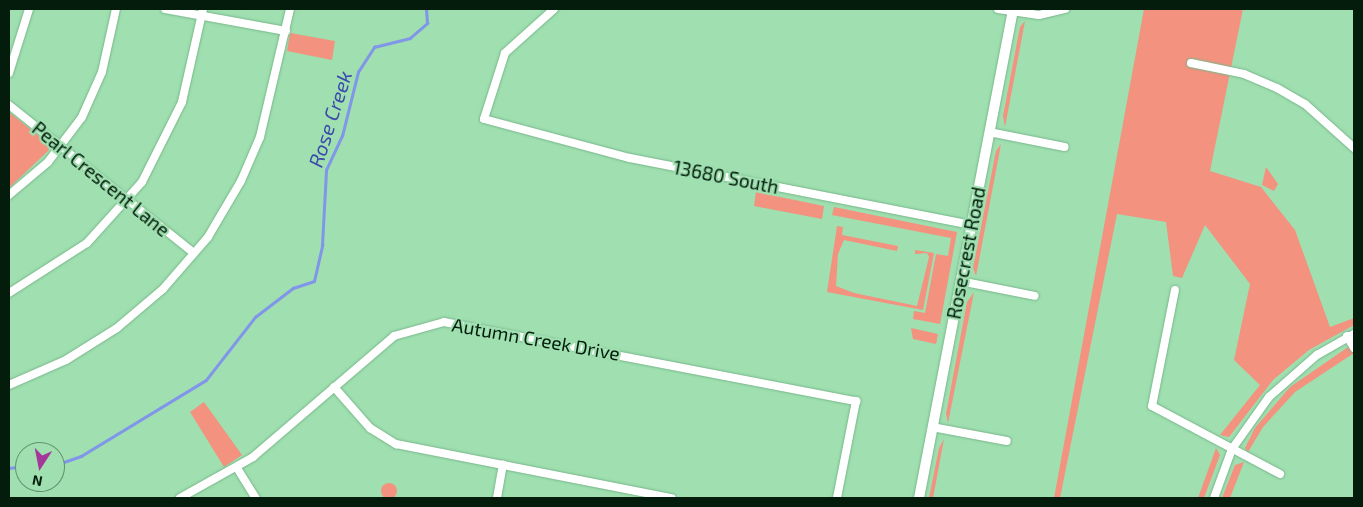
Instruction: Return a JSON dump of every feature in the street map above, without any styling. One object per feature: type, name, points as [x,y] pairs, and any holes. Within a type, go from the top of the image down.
[{"type":"main road","name":"Rosecrest Road","points":[[919,498],[1012,10]]},
{"type":"street","points":[[9,74],[29,9]]},
{"type":"street","points":[[9,195],[61,147],[98,83],[116,9]]},
{"type":"street","points":[[164,9],[203,12],[286,31]]},
{"type":"street","points":[[9,385],[66,360],[117,328],[162,289],[194,253],[226,210],[255,152],[274,94],[290,9]]},
{"type":"street","name":"13680 South","points":[[554,9],[505,53],[484,119],[630,158],[971,224]]},
{"type":"street","points":[[998,9],[1045,15],[1065,9]]},
{"type":"street","points":[[9,293],[74,254],[128,200],[157,159],[176,118],[203,12]]},
{"type":"street","points":[[1191,63],[1244,74],[1277,88],[1305,104],[1354,148]]},
{"type":"street","name":"Pearl Crescent Lane","points":[[9,105],[194,253]]},
{"type":"street","points":[[989,132],[1065,147]]},
{"type":"street","points":[[960,281],[1035,296]]},
{"type":"street","points":[[1175,290],[1152,406],[1280,474]]},
{"type":"street","name":"Autumn Creek Drive","points":[[180,498],[237,468],[394,336],[444,322],[856,401],[838,498]]},
{"type":"street","points":[[1214,498],[1232,449],[1269,397],[1317,354],[1351,335],[1354,348]]},
{"type":"street","points":[[334,387],[362,421],[386,440],[672,498]]},
{"type":"street","points":[[932,427],[1008,441]]},
{"type":"street","points":[[497,498],[503,465]]},
{"type":"street","points":[[237,468],[256,498]]},
{"type":"shaded area","points":[[1144,9],[1243,9],[1210,171],[1261,187],[1295,230],[1330,327],[1354,318],[1354,325],[1309,350],[1273,380],[1229,437],[1220,435],[1260,385],[1234,360],[1250,284],[1205,225],[1182,278],[1173,276],[1166,222],[1117,214],[1060,498],[1054,498]]},
{"type":"shaded area","points":[[1025,21],[1005,127],[1003,116],[1020,27]]},
{"type":"shaded area","points":[[290,33],[335,41],[332,60],[287,51]]},
{"type":"shaded area","points":[[9,112],[45,141],[49,150],[9,188]]},
{"type":"shaded area","points":[[1001,144],[976,276],[973,268],[996,151]]},
{"type":"shaded area","points":[[1266,167],[1278,184],[1274,191],[1262,185]]},
{"type":"shaded area","points":[[756,192],[824,206],[822,219],[754,206]]},
{"type":"shaded area","points":[[834,207],[957,232],[940,324],[913,319],[914,311],[925,313],[936,254],[948,256],[951,238],[832,215]]},
{"type":"shaded area","points":[[837,226],[843,227],[842,235],[898,246],[897,251],[844,240],[838,254],[836,286],[854,293],[917,306],[929,257],[927,253],[915,254],[915,250],[934,253],[923,310],[827,292]]},
{"type":"shaded area","points":[[974,292],[948,423],[946,414],[967,302]]},
{"type":"shaded area","points":[[911,328],[938,334],[936,344],[913,339]]},
{"type":"shaded area","points":[[1354,343],[1354,353],[1295,392],[1263,427],[1248,452],[1245,448],[1255,428],[1290,387]]},
{"type":"shaded area","points":[[204,402],[242,455],[224,467],[190,412]]},
{"type":"shaded area","points":[[944,439],[933,498],[929,498],[939,448]]},
{"type":"shaded area","points":[[1216,448],[1220,455],[1204,498],[1198,498]]},
{"type":"shaded area","points":[[1244,462],[1230,498],[1222,498],[1235,465]]},
{"type":"shaded area","points":[[386,483],[392,483],[397,488],[395,497],[386,499],[381,494],[381,488]]},
{"type":"waterway","name":"Rose Creek","points":[[65,462],[81,456],[206,380],[255,317],[293,288],[314,281],[322,245],[326,170],[342,136],[358,72],[374,47],[410,38],[427,23],[426,9]]},
{"type":"waterway","name":"Rose Creek","points":[[9,468],[15,467]]}]
